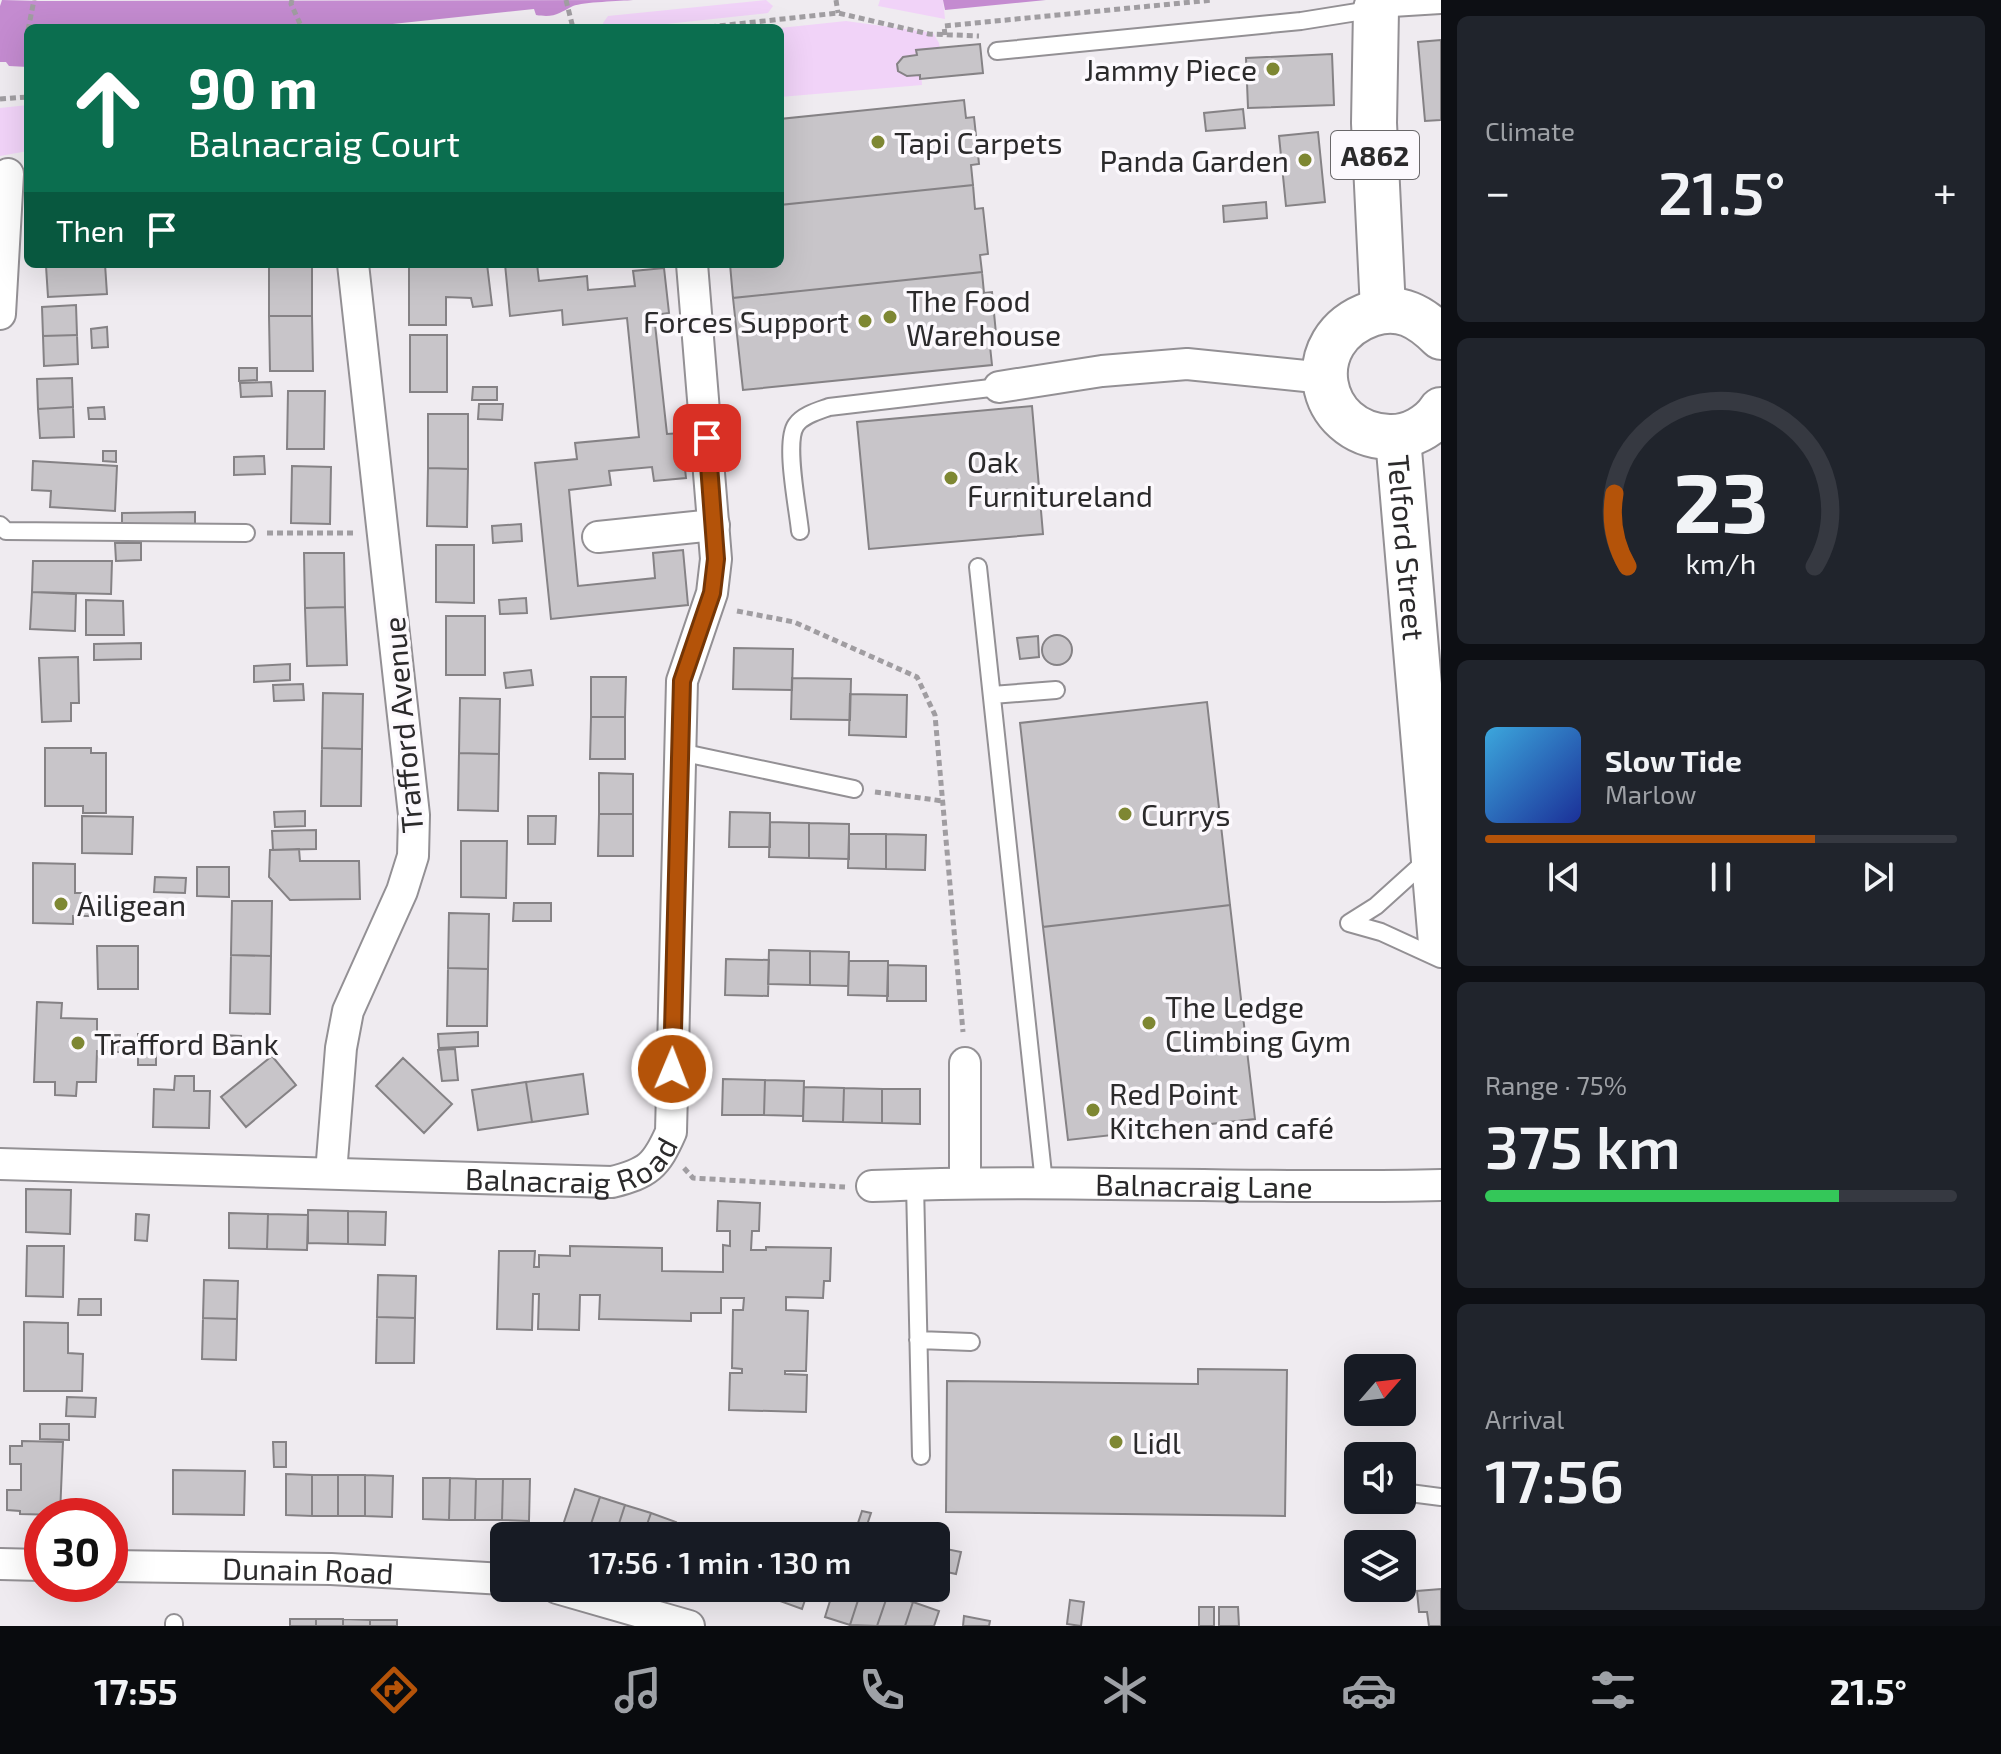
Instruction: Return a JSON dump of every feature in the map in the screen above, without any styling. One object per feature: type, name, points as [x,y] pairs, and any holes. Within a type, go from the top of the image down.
[{"type":"main road","name":"A862","points":[[1378,4],[1374,123],[1383,310]]},
{"type":"main road","points":[[1441,337],[1425,321],[1406,311],[1383,310],[1353,320],[1337,336],[1327,356],[1325,378],[1328,394],[1338,414],[1355,429],[1376,437],[1398,438],[1422,429],[1441,410]]},
{"type":"main road","name":"Telford Street","points":[[1398,438],[1441,943]]},
{"type":"street","points":[[0,314],[8,174]]},
{"type":"street","name":"Trafford Avenue","points":[[331,1173],[341,1048],[348,1011],[402,891],[413,856],[414,815],[353,268]]},
{"type":"street","name":"Balnacraig Road","points":[[0,1164],[612,1182],[637,1176],[659,1159],[671,1132],[682,681],[712,593],[716,559],[692,268]]},
{"type":"street","points":[[999,387],[1102,371],[1187,364],[1325,378]]},
{"type":"street","points":[[598,537],[714,525]]},
{"type":"street","points":[[965,1063],[965,1182]]},
{"type":"street","name":"Balnacraig Lane","points":[[872,1186],[965,1182],[1338,1188],[1441,1185]]},
{"type":"street","points":[[0,1564],[24,1565]]},
{"type":"street","name":"Dunain Road","points":[[128,1566],[331,1569],[490,1578]]},
{"type":"street","points":[[606,1602],[689,1626]]},
{"type":"lane","points":[[997,51],[1301,21],[1378,4],[1441,5]]},
{"type":"lane","points":[[800,531],[790,441],[796,425],[810,414],[829,407],[999,387]]},
{"type":"lane","points":[[0,525],[6,531],[246,533]]},
{"type":"lane","points":[[978,567],[1044,1183]]},
{"type":"lane","points":[[992,695],[1056,690]]},
{"type":"lane","points":[[680,752],[854,789]]},
{"type":"lane","points":[[1433,855],[1376,906],[1349,923],[1381,932],[1441,960]]},
{"type":"lane","points":[[915,1184],[921,1456]]},
{"type":"lane","points":[[918,1340],[971,1342]]},
{"type":"lane","points":[[1416,1494],[1441,1497]]},
{"type":"path","points":[[29,24],[34,0]]},
{"type":"path","points":[[292,0],[300,24]]},
{"type":"path","points":[[566,0],[572,24]]},
{"type":"path","points":[[836,0],[838,13]]},
{"type":"path","points":[[945,35],[944,26],[1213,0]]},
{"type":"path","points":[[737,24],[838,13],[929,34],[980,36],[997,51]]},
{"type":"path","points":[[0,99],[24,97]]},
{"type":"path","points":[[246,533],[383,533]]},
{"type":"path","points":[[704,617],[794,622],[917,677],[935,715],[965,1063]]},
{"type":"path","points":[[854,789],[943,801]]},
{"type":"path","points":[[665,1146],[693,1178],[872,1186]]},
{"type":"shaded area","points":[[2,0],[633,0],[578,5],[548,16],[536,15],[534,9],[393,24],[24,24],[24,67],[0,62]]},
{"type":"shaded area","points":[[766,0],[773,6],[768,13],[666,24],[603,24],[608,16]]},
{"type":"shaded area","points":[[880,0],[943,0],[945,19],[878,6]]},
{"type":"shaded area","points":[[943,0],[1046,0],[945,10]]},
{"type":"shaded area","points":[[846,21],[933,33],[941,56],[920,59],[922,85],[784,97],[784,28]]},
{"type":"shaded area","points":[[24,105],[24,152],[0,156],[0,108]]},
{"type":"building","points":[[1441,40],[1441,120],[1425,121],[1418,42]]},
{"type":"building","points":[[980,44],[983,73],[920,79],[920,75],[907,76],[898,71],[897,64],[903,57],[917,55],[916,50]]},
{"type":"building","points":[[1332,54],[1334,105],[1248,108],[1246,58]]},
{"type":"building","name":"Tapi Carpets","points":[[964,100],[966,118],[974,117],[979,164],[971,165],[973,185],[784,205],[784,119]]},
{"type":"building","points":[[1243,109],[1245,128],[1206,131],[1204,113]]},
{"type":"building","points":[[1318,132],[1325,202],[1286,206],[1279,136]]},
{"type":"building","points":[[973,185],[975,209],[983,208],[988,254],[980,255],[982,272],[733,298],[730,268],[784,268],[784,205]]},
{"type":"building","points":[[1266,202],[1267,218],[1224,222],[1223,206]]},
{"type":"building","points":[[46,268],[105,268],[107,294],[48,297]]},
{"type":"building","points":[[269,268],[312,268],[312,316],[269,316]]},
{"type":"building","points":[[409,268],[487,268],[492,305],[473,307],[471,298],[446,297],[446,325],[409,325]]},
{"type":"building","points":[[505,268],[537,268],[539,281],[587,276],[588,290],[635,286],[633,271],[664,268],[669,313],[654,315],[667,434],[681,433],[686,478],[654,481],[652,467],[609,471],[611,485],[569,490],[578,586],[655,578],[653,553],[683,550],[688,605],[551,619],[535,463],[577,459],[575,443],[639,437],[627,318],[563,325],[562,310],[510,316]]},
{"type":"building","name":"Forces Support","points":[[982,272],[984,293],[992,292],[997,344],[990,346],[992,365],[743,390],[733,298]]},
{"type":"building","points":[[76,305],[77,335],[43,336],[42,307]]},
{"type":"building","points":[[269,316],[312,316],[313,371],[270,371]]},
{"type":"building","points":[[107,327],[108,347],[92,348],[91,329]]},
{"type":"building","points":[[77,335],[78,364],[44,366],[43,336]]},
{"type":"building","points":[[410,335],[447,335],[447,392],[410,392]]},
{"type":"building","points":[[239,368],[257,368],[257,380],[239,381]]},
{"type":"building","points":[[72,378],[73,407],[38,409],[37,379]]},
{"type":"building","points":[[271,382],[272,396],[241,397],[240,383]]},
{"type":"building","points":[[473,387],[497,387],[497,400],[472,400]]},
{"type":"building","points":[[288,391],[325,391],[324,449],[287,449]]},
{"type":"building","points":[[479,404],[503,404],[502,420],[478,419]]},
{"type":"building","name":"Oak Furnitureland","points":[[1032,406],[1043,534],[869,549],[857,422]]},
{"type":"building","points":[[73,407],[74,437],[40,438],[38,409]]},
{"type":"building","points":[[104,407],[105,419],[89,419],[88,408]]},
{"type":"building","points":[[428,414],[468,414],[468,469],[428,468]]},
{"type":"building","points":[[103,451],[116,451],[116,462],[103,461]]},
{"type":"building","points":[[264,456],[265,474],[234,475],[234,457]]},
{"type":"building","points":[[33,461],[117,466],[115,511],[50,507],[51,491],[32,490]]},
{"type":"building","points":[[292,466],[331,467],[330,524],[291,523]]},
{"type":"building","points":[[428,468],[468,469],[467,527],[427,526]]},
{"type":"building","points":[[195,512],[195,529],[122,530],[122,513]]},
{"type":"building","points":[[521,524],[522,541],[493,543],[492,526]]},
{"type":"building","points":[[115,543],[141,543],[141,560],[116,561]]},
{"type":"building","points":[[436,545],[474,545],[474,603],[436,602]]},
{"type":"building","points":[[304,553],[344,553],[345,607],[305,608]]},
{"type":"building","points":[[33,561],[112,561],[111,594],[32,592]]},
{"type":"building","points":[[32,592],[76,594],[75,631],[30,629]]},
{"type":"building","points":[[526,598],[527,613],[500,614],[499,600]]},
{"type":"building","points":[[86,600],[123,601],[124,635],[86,635]]},
{"type":"building","points":[[345,607],[347,665],[307,666],[305,608]]},
{"type":"building","points":[[446,616],[485,616],[485,675],[446,675]]},
{"type":"building","points":[[1057,635],[1068,639],[1072,650],[1068,661],[1057,665],[1046,661],[1042,650],[1046,639]]},
{"type":"building","points":[[1038,636],[1039,657],[1020,659],[1017,638]]},
{"type":"building","points":[[141,643],[141,659],[94,660],[94,644]]},
{"type":"building","points":[[734,648],[793,649],[792,690],[733,689]]},
{"type":"building","points":[[78,657],[79,703],[71,703],[71,721],[42,722],[39,658]]},
{"type":"building","points":[[290,664],[290,680],[254,682],[254,666]]},
{"type":"building","points":[[531,670],[533,685],[506,688],[504,673]]},
{"type":"building","points":[[591,677],[626,677],[625,717],[591,717]]},
{"type":"building","points":[[792,678],[851,679],[850,720],[791,719]]},
{"type":"building","points":[[303,684],[304,700],[274,701],[273,685]]},
{"type":"building","points":[[323,693],[363,694],[362,749],[322,748]]},
{"type":"building","points":[[850,694],[907,695],[906,737],[849,735]]},
{"type":"building","points":[[460,698],[500,699],[499,754],[459,753]]},
{"type":"building","name":"Currys","points":[[1207,702],[1230,905],[1043,927],[1020,723]]},
{"type":"building","points":[[591,717],[625,717],[625,759],[590,759]]},
{"type":"building","points":[[45,748],[91,748],[91,753],[106,753],[106,813],[83,813],[83,806],[45,806]]},
{"type":"building","points":[[322,748],[362,749],[361,806],[321,806]]},
{"type":"building","points":[[459,753],[499,754],[498,811],[458,810]]},
{"type":"building","points":[[599,773],[633,774],[633,814],[599,814]]},
{"type":"building","points":[[305,811],[305,826],[275,827],[274,812]]},
{"type":"building","points":[[730,812],[770,813],[770,847],[729,847]]},
{"type":"building","points":[[599,814],[633,814],[633,856],[598,856]]},
{"type":"building","points":[[82,816],[133,817],[132,854],[82,853]]},
{"type":"building","points":[[528,816],[556,816],[555,844],[528,844]]},
{"type":"building","points":[[770,822],[809,823],[809,858],[769,857]]},
{"type":"building","points":[[809,823],[849,824],[849,859],[809,858]]},
{"type":"building","points":[[316,830],[316,849],[273,850],[272,831]]},
{"type":"building","points":[[849,834],[886,834],[886,869],[848,868]]},
{"type":"building","points":[[886,834],[926,835],[925,870],[886,869]]},
{"type":"building","points":[[461,841],[507,841],[506,898],[461,897]]},
{"type":"building","points":[[299,849],[300,861],[359,861],[360,899],[290,900],[269,877],[270,850]]},
{"type":"building","name":"Ailigean","points":[[33,863],[75,864],[75,893],[89,893],[89,916],[73,916],[73,924],[33,923]]},
{"type":"building","points":[[197,867],[229,867],[229,897],[197,896]]},
{"type":"building","points":[[155,877],[186,878],[185,893],[154,892]]},
{"type":"building","points":[[232,901],[272,901],[271,956],[231,955]]},
{"type":"building","points":[[514,903],[551,903],[551,921],[513,921]]},
{"type":"building","name":"The Ledge Climbing Gym","points":[[1230,905],[1255,1119],[1068,1140],[1043,927]]},
{"type":"building","points":[[449,913],[489,914],[488,969],[448,968]]},
{"type":"building","points":[[97,946],[138,946],[138,989],[98,989]]},
{"type":"building","points":[[769,950],[810,951],[810,985],[768,984]]},
{"type":"building","points":[[810,951],[849,952],[848,986],[810,985]]},
{"type":"building","points":[[231,955],[271,956],[270,1014],[230,1013]]},
{"type":"building","points":[[726,959],[769,960],[768,996],[725,995]]},
{"type":"building","points":[[849,961],[888,961],[888,996],[848,995]]},
{"type":"building","points":[[888,965],[926,966],[926,1001],[887,1001]]},
{"type":"building","points":[[448,968],[488,969],[487,1026],[447,1026]]},
{"type":"building","name":"Trafford Bank","points":[[37,1002],[62,1003],[61,1018],[97,1019],[97,1035],[120,1035],[120,1052],[97,1051],[96,1082],[77,1082],[76,1096],[55,1095],[55,1082],[34,1082]]},
{"type":"building","points":[[478,1032],[478,1046],[439,1048],[438,1034]]},
{"type":"building","points":[[138,1034],[156,1034],[156,1065],[138,1065]]},
{"type":"building","points":[[221,1035],[241,1036],[240,1048],[220,1047]]},
{"type":"building","points":[[455,1049],[458,1080],[442,1081],[438,1050]]},
{"type":"building","points":[[272,1056],[296,1085],[246,1127],[221,1097]]},
{"type":"building","points":[[403,1058],[452,1104],[424,1133],[376,1086]]},
{"type":"building","points":[[583,1074],[588,1114],[532,1122],[526,1082]]},
{"type":"building","points":[[175,1076],[194,1076],[194,1091],[210,1091],[209,1128],[153,1127],[154,1089],[174,1090]]},
{"type":"building","points":[[723,1079],[765,1080],[764,1115],[722,1115]]},
{"type":"building","points":[[765,1080],[804,1081],[803,1116],[764,1115]]},
{"type":"building","points":[[526,1082],[532,1122],[478,1130],[472,1090]]},
{"type":"building","points":[[804,1087],[844,1088],[843,1122],[803,1121]]},
{"type":"building","points":[[844,1088],[882,1089],[882,1123],[843,1122]]},
{"type":"building","points":[[882,1089],[920,1089],[920,1124],[882,1123]]},
{"type":"building","points":[[26,1189],[71,1190],[70,1234],[26,1232]]},
{"type":"building","points":[[718,1201],[760,1203],[759,1231],[752,1231],[751,1250],[766,1250],[766,1247],[831,1248],[830,1281],[824,1281],[823,1298],[786,1297],[786,1310],[808,1311],[806,1371],[785,1371],[785,1374],[807,1375],[806,1412],[729,1410],[730,1373],[742,1373],[742,1369],[732,1368],[733,1310],[743,1310],[744,1298],[721,1298],[721,1313],[691,1313],[691,1321],[599,1319],[600,1295],[580,1295],[579,1330],[538,1329],[539,1294],[533,1294],[532,1330],[497,1329],[499,1251],[535,1251],[534,1267],[539,1267],[539,1255],[570,1256],[570,1246],[662,1248],[662,1271],[723,1272],[723,1245],[730,1246],[730,1231],[717,1231]]},
{"type":"building","points":[[308,1210],[348,1211],[348,1244],[308,1243]]},
{"type":"building","points":[[348,1211],[386,1212],[385,1245],[348,1244]]},
{"type":"building","points":[[229,1213],[268,1214],[267,1249],[229,1248]]},
{"type":"building","points":[[136,1214],[149,1215],[147,1241],[135,1240]]},
{"type":"building","points":[[268,1214],[308,1215],[307,1250],[267,1249]]},
{"type":"building","points":[[27,1246],[64,1246],[63,1297],[26,1296]]},
{"type":"building","points":[[378,1275],[416,1276],[415,1318],[377,1317]]},
{"type":"building","points":[[204,1280],[238,1281],[237,1319],[203,1318]]},
{"type":"building","points":[[79,1299],[101,1299],[101,1315],[78,1315]]},
{"type":"building","points":[[377,1317],[415,1318],[414,1363],[376,1363]]},
{"type":"building","points":[[203,1318],[237,1319],[236,1360],[202,1359]]},
{"type":"building","points":[[24,1322],[68,1323],[68,1353],[83,1354],[82,1391],[24,1391]]},
{"type":"building","name":"Lidl","points":[[1198,1369],[1287,1370],[1285,1516],[946,1512],[947,1381],[1198,1384]]},
{"type":"building","points":[[67,1397],[96,1398],[95,1417],[66,1416]]},
{"type":"building","points":[[40,1424],[69,1424],[69,1440],[40,1439]]},
{"type":"building","points":[[22,1441],[63,1442],[61,1498],[24,1498],[24,1514],[7,1510],[7,1490],[21,1490],[21,1464],[10,1464],[10,1446],[22,1446]]},
{"type":"building","points":[[273,1442],[286,1442],[286,1467],[274,1467]]},
{"type":"building","points":[[173,1470],[245,1471],[244,1515],[173,1514]]},
{"type":"building","points":[[286,1474],[312,1475],[312,1516],[286,1515]]},
{"type":"building","points":[[312,1475],[338,1475],[338,1516],[312,1516]]},
{"type":"building","points":[[338,1475],[365,1475],[365,1516],[338,1516]]},
{"type":"building","points":[[365,1475],[393,1476],[392,1517],[365,1516]]},
{"type":"building","points":[[423,1478],[450,1478],[449,1520],[423,1519]]},
{"type":"building","points":[[450,1478],[476,1479],[475,1520],[449,1520]]},
{"type":"building","points":[[476,1479],[503,1479],[502,1520],[475,1520]]},
{"type":"building","points":[[503,1479],[530,1479],[529,1521],[502,1520]]},
{"type":"building","points":[[575,1489],[600,1497],[592,1522],[564,1522]]},
{"type":"building","points":[[600,1497],[625,1505],[620,1522],[592,1522]]},
{"type":"building","points":[[625,1505],[651,1513],[648,1522],[620,1522]]},
{"type":"building","points":[[862,1511],[871,1513],[868,1522],[858,1522]]},
{"type":"building","points":[[651,1513],[676,1522],[648,1522]]},
{"type":"building","points":[[950,1550],[961,1552],[956,1574],[950,1573]]},
{"type":"building","points":[[1441,1589],[1441,1626],[1429,1626],[1427,1612],[1419,1612],[1417,1591]]},
{"type":"building","points":[[1070,1600],[1084,1602],[1081,1626],[1067,1624]]},
{"type":"building","points":[[783,1602],[804,1602],[802,1609]]},
{"type":"building","points":[[830,1602],[857,1602],[850,1625],[825,1617]]},
{"type":"building","points":[[857,1602],[885,1602],[877,1626],[850,1625]]},
{"type":"building","points":[[885,1602],[913,1602],[905,1626],[877,1626]]},
{"type":"building","points":[[913,1602],[939,1611],[934,1626],[905,1626]]},
{"type":"building","points":[[1199,1607],[1214,1607],[1214,1626],[1199,1626]]},
{"type":"building","points":[[1219,1607],[1238,1607],[1239,1626],[1219,1626]]},
{"type":"building","points":[[964,1616],[990,1621],[989,1626],[963,1626]]},
{"type":"building","points":[[290,1619],[316,1619],[316,1626],[290,1626]]},
{"type":"building","points":[[316,1619],[343,1619],[343,1626],[316,1626]]},
{"type":"building","points":[[343,1619],[370,1620],[370,1626],[343,1626]]},
{"type":"building","points":[[370,1620],[397,1620],[397,1626],[370,1626]]},
{"type":"place","name":"Jammy Piece","points":[[1273,69]]},
{"type":"place","name":"Tapi Carpets","points":[[878,142]]},
{"type":"place","name":"Panda Garden","points":[[1305,160]]},
{"type":"place","name":"The Food Warehouse","points":[[890,317]]},
{"type":"place","name":"Forces Support","points":[[865,321]]},
{"type":"place","name":"Oak Furnitureland","points":[[951,478]]},
{"type":"place","name":"Currys","points":[[1125,814]]},
{"type":"place","name":"Ailigean","points":[[61,904]]},
{"type":"place","name":"The Ledge Climbing Gym","points":[[1149,1023]]},
{"type":"place","name":"Trafford Bank","points":[[78,1043]]},
{"type":"place","name":"Red Point Kitchen and café","points":[[1093,1110]]},
{"type":"place","name":"Lidl","points":[[1116,1442]]},
{"type":"route","points":[[672,1069],[682,681],[712,593],[716,559],[707,438]]}]
